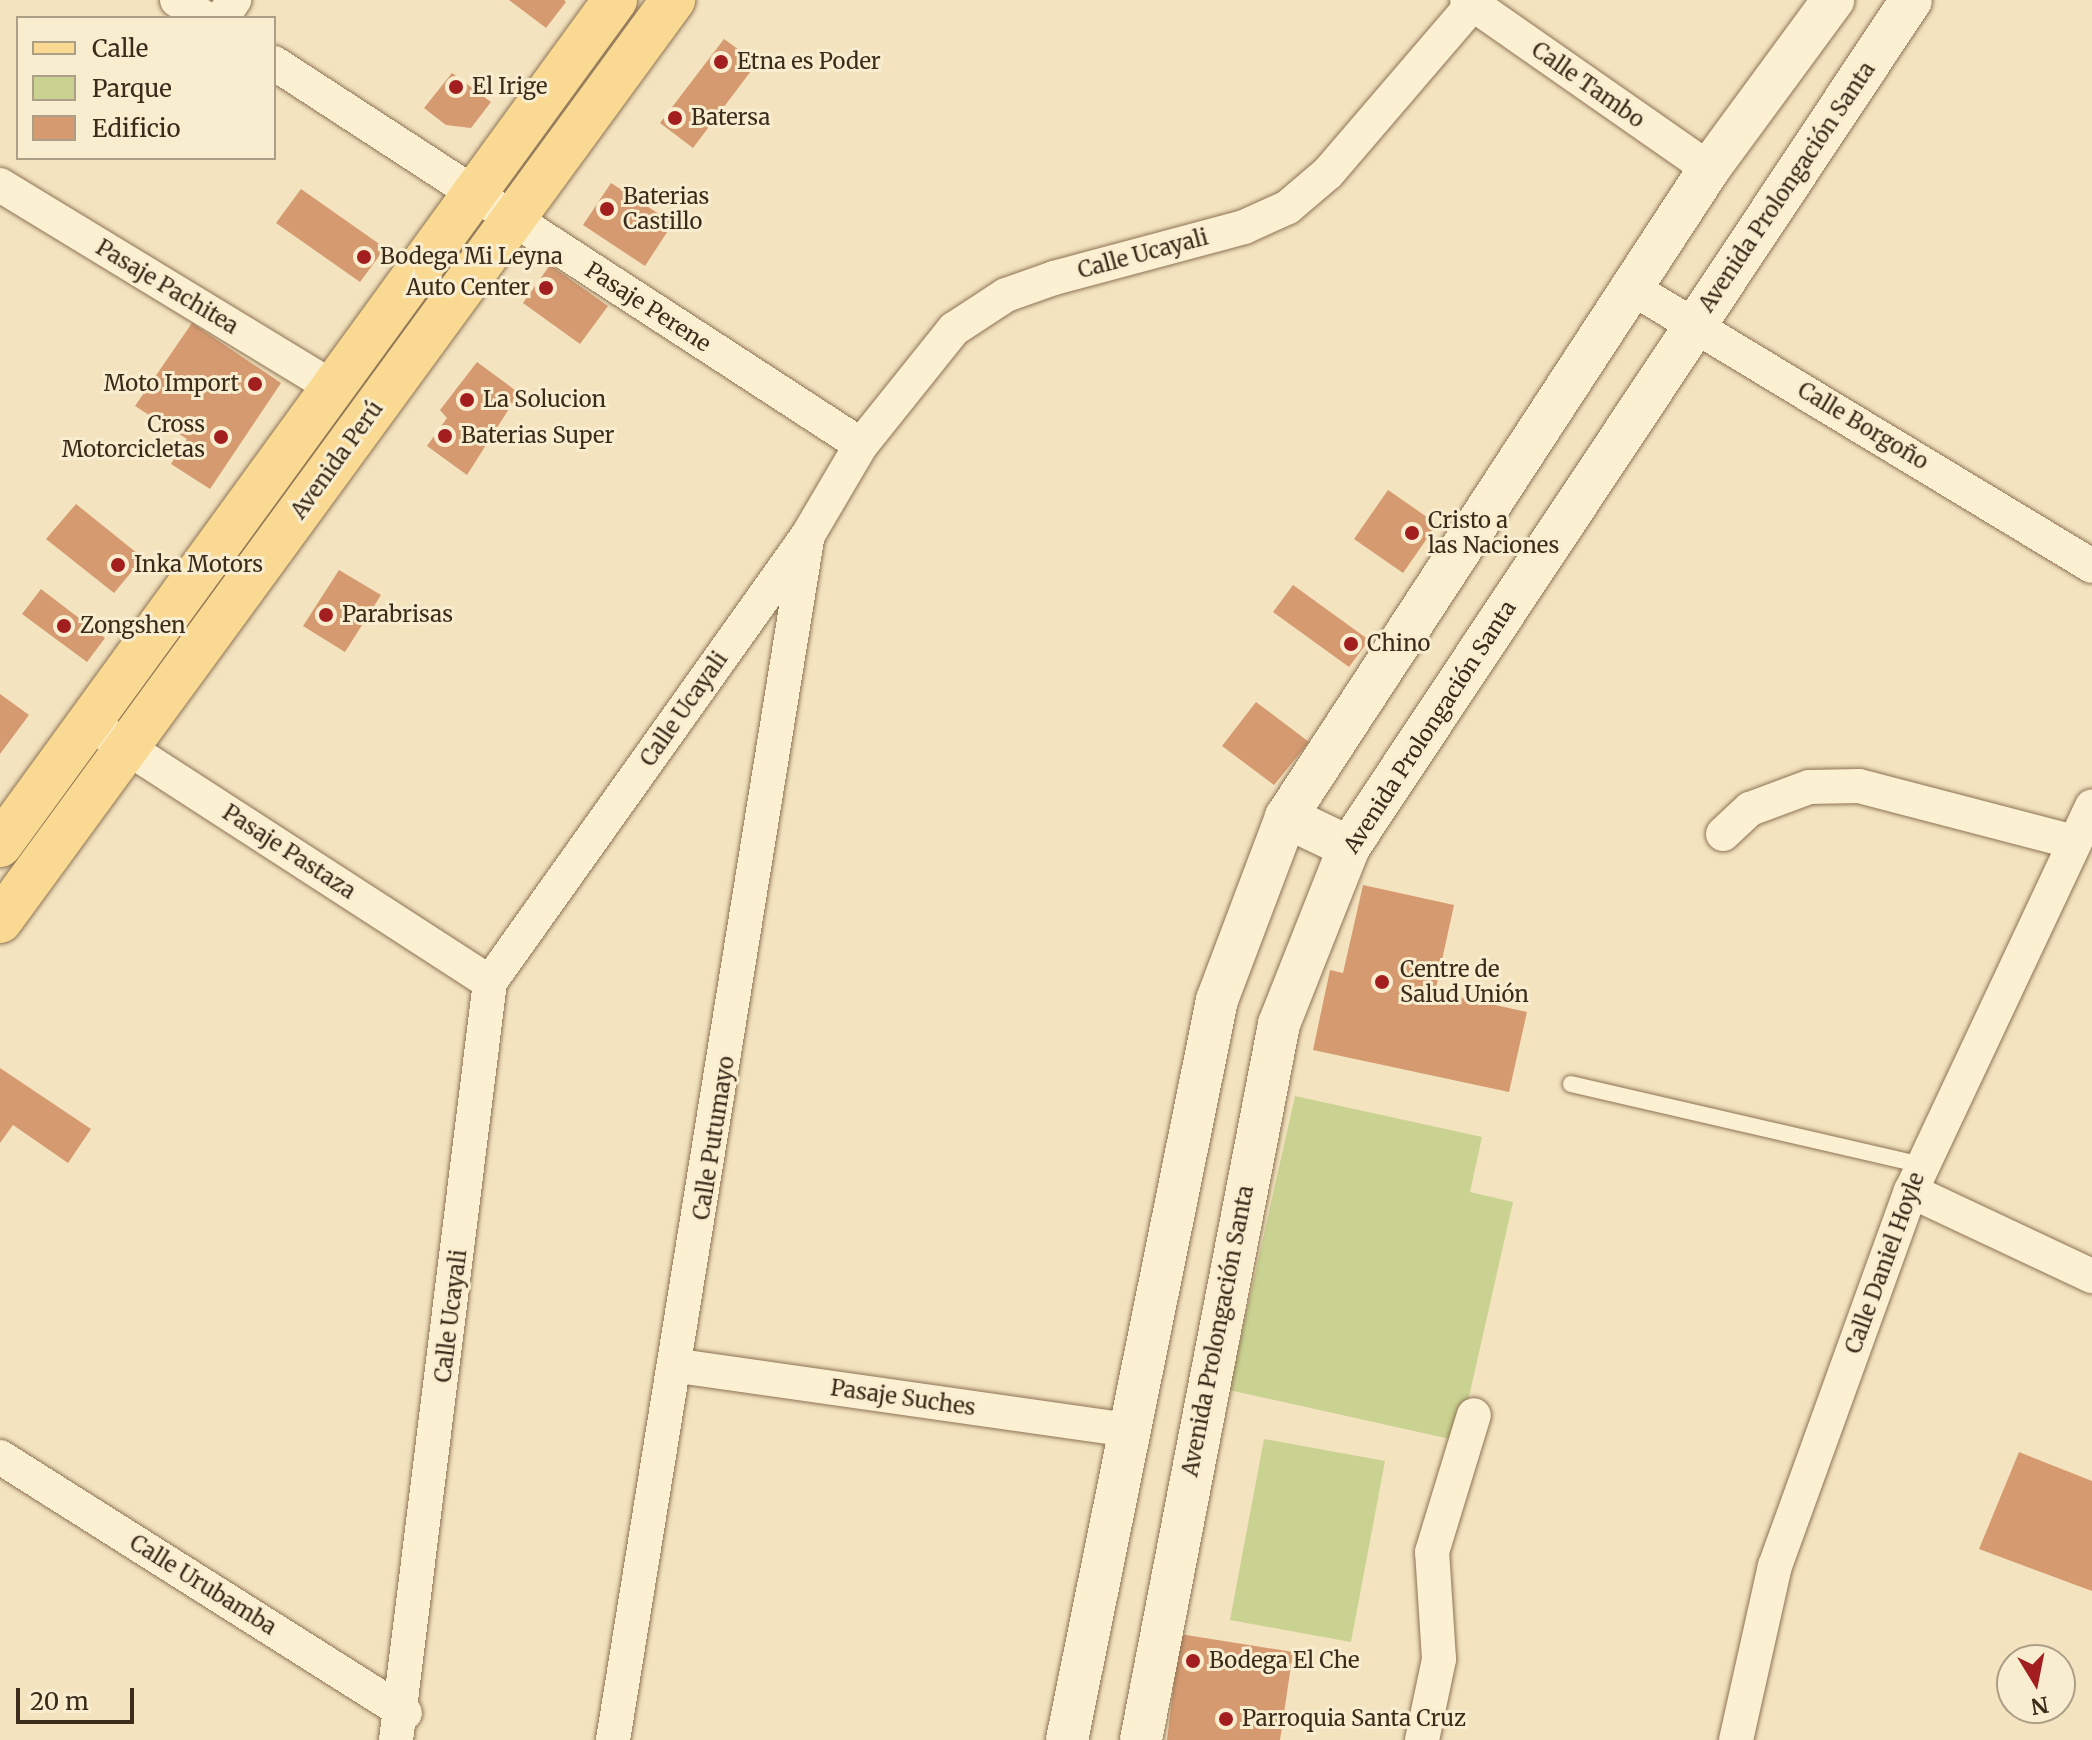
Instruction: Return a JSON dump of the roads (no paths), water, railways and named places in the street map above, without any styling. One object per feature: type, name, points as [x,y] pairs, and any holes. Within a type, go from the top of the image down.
[{"type":"main road","name":"Avenida Perú","points":[[0,845],[615,0]]},
{"type":"main road","name":"Avenida Perú","points":[[0,921],[673,0]]},
{"type":"street","points":[[177,0],[202,16]]},
{"type":"street","points":[[1067,1740],[1127,1430],[1217,1000],[1286,817],[1709,169],[1833,0]]},
{"type":"street","name":"Avenida Prolongación Santa","points":[[1141,1740],[1279,1024],[1349,847],[1911,0]]},
{"type":"street","name":"Calle Tambo","points":[[1470,2],[1709,169]]},
{"type":"street","name":"Calle Ucayali","points":[[401,1726],[490,982],[808,535],[861,445],[954,329],[1006,295],[1244,227],[1288,207],[1328,173],[1470,2]]},
{"type":"street","name":"Pasaje Perene","points":[[276,64],[861,445]]},
{"type":"street","name":"Pasaje Pachitea","points":[[0,185],[334,388]]},
{"type":"street","name":"Calle Borgoño","points":[[1632,288],[2092,566]]},
{"type":"street","name":"Calle Putumayo","points":[[613,1740],[679,1366],[808,535]]},
{"type":"street","name":"Pasaje Pastaza","points":[[89,723],[490,982]]},
{"type":"street","points":[[1723,834],[1750,809],[1809,787],[1859,786],[2074,842]]},
{"type":"street","name":"Calle Daniel Hoyle","points":[[1736,1740],[1775,1566],[1916,1178],[2092,806]]},
{"type":"street","points":[[1286,817],[1349,847]]},
{"type":"street","points":[[1916,1178],[2092,1276]]},
{"type":"street","name":"Pasaje Suches","points":[[679,1366],[1127,1430]]},
{"type":"street","points":[[1422,1740],[1439,1659],[1432,1552],[1474,1415]]},
{"type":"street","name":"Calle Urubamba","points":[[0,1457],[401,1726]]},
{"type":"lane","points":[[1571,1084],[1916,1178]]},
{"type":"place","name":"Etna es Poder","points":[[721,62]]},
{"type":"place","name":"El Irige","points":[[456,87]]},
{"type":"place","name":"Batersa","points":[[675,118]]},
{"type":"place","name":"Baterias Castillo","points":[[607,209]]},
{"type":"place","name":"Bodega Mi Leyna","points":[[364,257]]},
{"type":"place","name":"Auto Center","points":[[546,288]]},
{"type":"place","name":"Moto Import","points":[[255,384]]},
{"type":"place","name":"La Solucion","points":[[467,400]]},
{"type":"place","name":"Baterias Super","points":[[445,436]]},
{"type":"place","name":"Cross Motorcicletas","points":[[221,437]]},
{"type":"place","name":"Cristo a las Naciones","points":[[1412,533]]},
{"type":"place","name":"Inka Motors","points":[[118,565]]},
{"type":"place","name":"Parabrisas","points":[[326,615]]},
{"type":"place","name":"Zongshen","points":[[64,626]]},
{"type":"place","name":"Chino","points":[[1351,644]]},
{"type":"place","name":"Centre de Salud Unión","points":[[1382,982]]},
{"type":"place","name":"Bodega El Che","points":[[1193,1661]]},
{"type":"place","name":"Parroquia Santa Cruz","points":[[1226,1719]]}]
